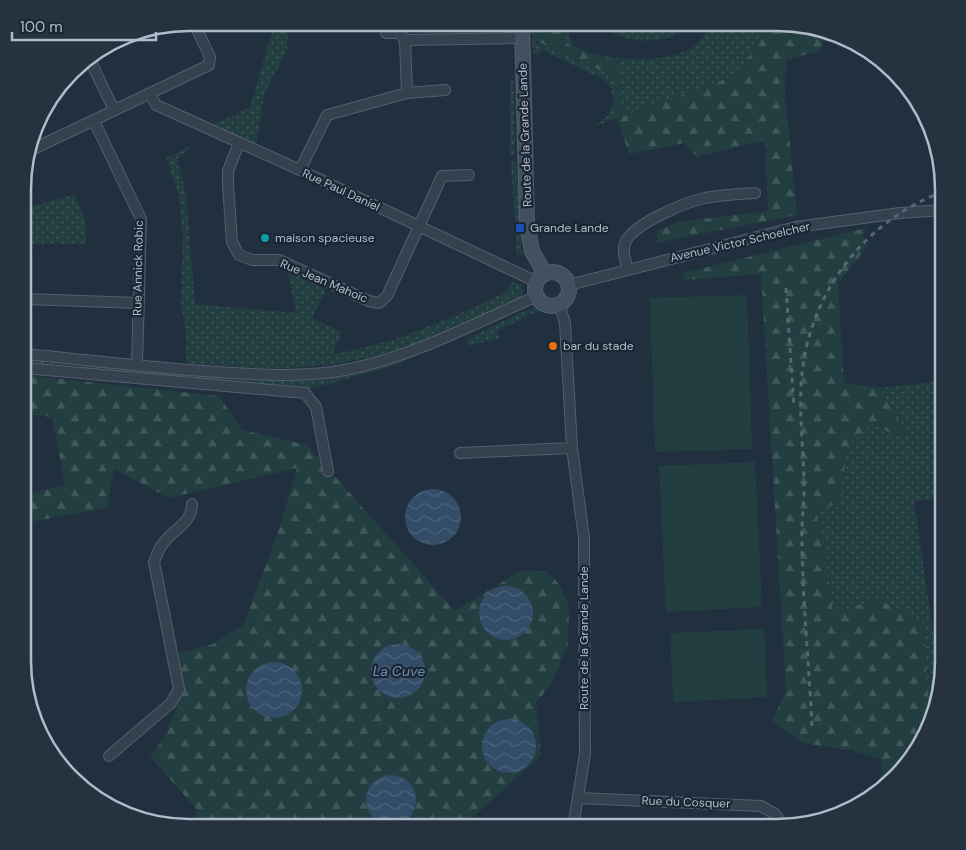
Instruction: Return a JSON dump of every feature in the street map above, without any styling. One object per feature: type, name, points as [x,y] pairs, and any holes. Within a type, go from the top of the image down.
[{"type":"street","points":[[37,147],[209,65],[210,57],[198,31]]},
{"type":"street","points":[[386,33],[399,32],[405,40],[407,93]]},
{"type":"street","name":"Route de la Grande Lande","points":[[522,32],[527,224],[540,284]]},
{"type":"street","points":[[405,40],[522,38]]},
{"type":"street","points":[[92,65],[114,110]]},
{"type":"street","points":[[300,170],[327,115],[407,93],[445,90]]},
{"type":"street","name":"Rue Paul Daniel","points":[[150,94],[156,105],[300,170],[540,284]]},
{"type":"street","name":"Rue Annick Robic","points":[[94,121],[141,219],[137,365]]},
{"type":"street","name":"Rue Jean Mahoïc","points":[[240,143],[228,172],[232,242],[240,255],[252,260],[279,260],[369,301],[380,303],[387,296],[418,226]]},
{"type":"street","points":[[418,226],[442,176],[469,175]]},
{"type":"street","points":[[628,269],[624,248],[626,242],[629,236],[644,224],[675,208],[704,198],[755,193]]},
{"type":"street","name":"Avenue Victor Schoelcher","points":[[569,285],[796,227],[900,213],[934,211]]},
{"type":"street","points":[[31,355],[267,375],[310,374],[350,369],[402,354],[447,337],[540,284],[552,272],[566,278],[569,285],[569,293],[565,300],[552,306],[546,304],[540,284]]},
{"type":"street","points":[[31,299],[138,303]]},
{"type":"street","name":"Route de la Grande Lande","points":[[559,304],[565,323],[572,448],[584,538],[585,754],[574,818]]},
{"type":"street","points":[[31,369],[305,393],[316,406],[328,471]]},
{"type":"street","points":[[460,453],[572,448]]},
{"type":"street","points":[[109,756],[171,703],[179,689],[154,562],[158,550],[166,540],[187,521],[192,511],[192,504]]},
{"type":"street","name":"Rue du Cosquer","points":[[578,798],[761,806],[775,814],[778,818]]},
{"type":"green space","points":[[273,31],[288,31],[287,50],[264,95],[256,145],[214,124],[250,107]]},
{"type":"green space","points":[[532,32],[536,32],[536,42],[615,77],[617,94],[616,113],[620,61],[585,54],[569,45],[565,32],[569,32],[573,46],[584,51],[603,56],[631,59],[660,58],[674,55],[697,44],[707,32],[762,32],[754,50],[734,76],[592,127],[608,116],[614,102],[611,88],[603,79],[542,50],[539,56],[533,53]]},
{"type":"green space","points":[[536,32],[565,32],[569,45],[585,54],[620,61],[624,116],[734,76],[754,50],[762,32],[808,34],[826,39],[819,51],[786,60],[785,97],[797,215],[656,243],[658,231],[678,222],[768,211],[765,140],[697,157],[684,143],[629,154],[616,115],[617,94],[615,77],[536,41]]},
{"type":"green space","points":[[611,32],[681,32],[665,39],[643,41],[622,37]]},
{"type":"green space","points":[[510,77],[514,87],[515,154],[510,156]]},
{"type":"green space","points":[[192,146],[177,159],[186,194],[195,304],[296,313],[288,271],[326,289],[312,318],[342,332],[333,353],[324,356],[396,339],[441,322],[508,291],[511,282],[522,285],[523,296],[423,340],[402,348],[360,359],[317,366],[273,368],[186,363],[186,333],[181,305],[183,234],[178,191],[166,158]]},
{"type":"green space","points":[[516,161],[522,254],[517,256],[511,163]]},
{"type":"green space","points":[[74,194],[86,221],[86,244],[31,244],[31,207]]},
{"type":"green space","points":[[866,228],[863,236],[868,246],[838,283],[844,383],[880,388],[905,433],[897,437],[872,423],[848,447],[842,483],[842,501],[816,512],[825,554],[833,613],[878,599],[923,622],[928,704],[919,731],[908,749],[896,765],[880,781],[882,760],[855,751],[803,743],[772,721],[786,691],[761,274],[684,280],[683,273]]},
{"type":"green space","points":[[747,295],[752,449],[655,452],[650,298]]},
{"type":"green space","points":[[535,308],[541,310],[498,330],[499,338],[469,346],[467,339],[520,313]]},
{"type":"green space","points":[[409,359],[392,366],[310,389],[31,364],[31,360],[244,379],[303,378],[352,374]]},
{"type":"green space","points":[[31,376],[219,396],[242,430],[307,445],[455,611],[520,571],[546,571],[559,584],[569,605],[568,644],[551,685],[536,702],[541,756],[471,819],[194,819],[198,811],[150,756],[165,736],[182,694],[177,653],[213,644],[243,625],[279,529],[297,468],[169,498],[114,469],[107,508],[32,522],[32,493],[65,485],[52,417],[31,415]]},
{"type":"green space","points":[[934,382],[935,499],[914,501],[935,646],[932,692],[928,704],[923,622],[878,599],[833,613],[825,554],[816,511],[841,501],[848,447],[872,423],[896,437],[905,433],[880,388]]},
{"type":"green space","points":[[755,462],[762,607],[666,612],[659,466]]},
{"type":"green space","points":[[764,629],[767,697],[673,702],[670,633]]},
{"type":"water","points":[[433,489],[444,491],[453,497],[459,506],[461,517],[459,528],[453,537],[444,543],[433,545],[422,543],[413,537],[407,528],[405,517],[407,506],[413,497],[422,491]]},
{"type":"water","points":[[501,586],[511,586],[521,590],[529,598],[533,613],[529,628],[521,636],[511,640],[501,640],[491,636],[483,628],[479,618],[479,608],[483,598],[491,590]]},
{"type":"water","name":"La Cuve","points":[[393,644],[403,644],[413,648],[421,656],[425,671],[421,686],[413,694],[403,698],[393,698],[383,694],[375,686],[371,676],[371,666],[375,656],[383,648]]},
{"type":"water","points":[[268,662],[280,662],[294,670],[302,684],[300,701],[294,710],[280,718],[268,718],[258,713],[251,706],[246,696],[246,684],[251,674],[258,667]]},
{"type":"water","points":[[504,719],[514,719],[524,723],[532,731],[536,746],[532,761],[524,769],[514,773],[504,773],[494,769],[486,761],[482,751],[482,741],[486,731],[494,723]]},
{"type":"water","points":[[386,775],[396,775],[405,779],[412,786],[416,795],[416,805],[408,819],[374,819],[366,805],[366,795],[370,786],[377,779]]},
{"type":"railway","points":[[812,726],[802,537],[804,488],[801,388],[806,348],[813,323],[824,299],[836,277],[852,256],[890,220],[934,195]]},
{"type":"railway","points":[[786,288],[794,408]]},
{"type":"place","name":"Grande Lande","points":[[520,228]]},
{"type":"place","name":"maison spacieuse","points":[[265,238]]},
{"type":"place","name":"bar du stade","points":[[553,346]]}]
